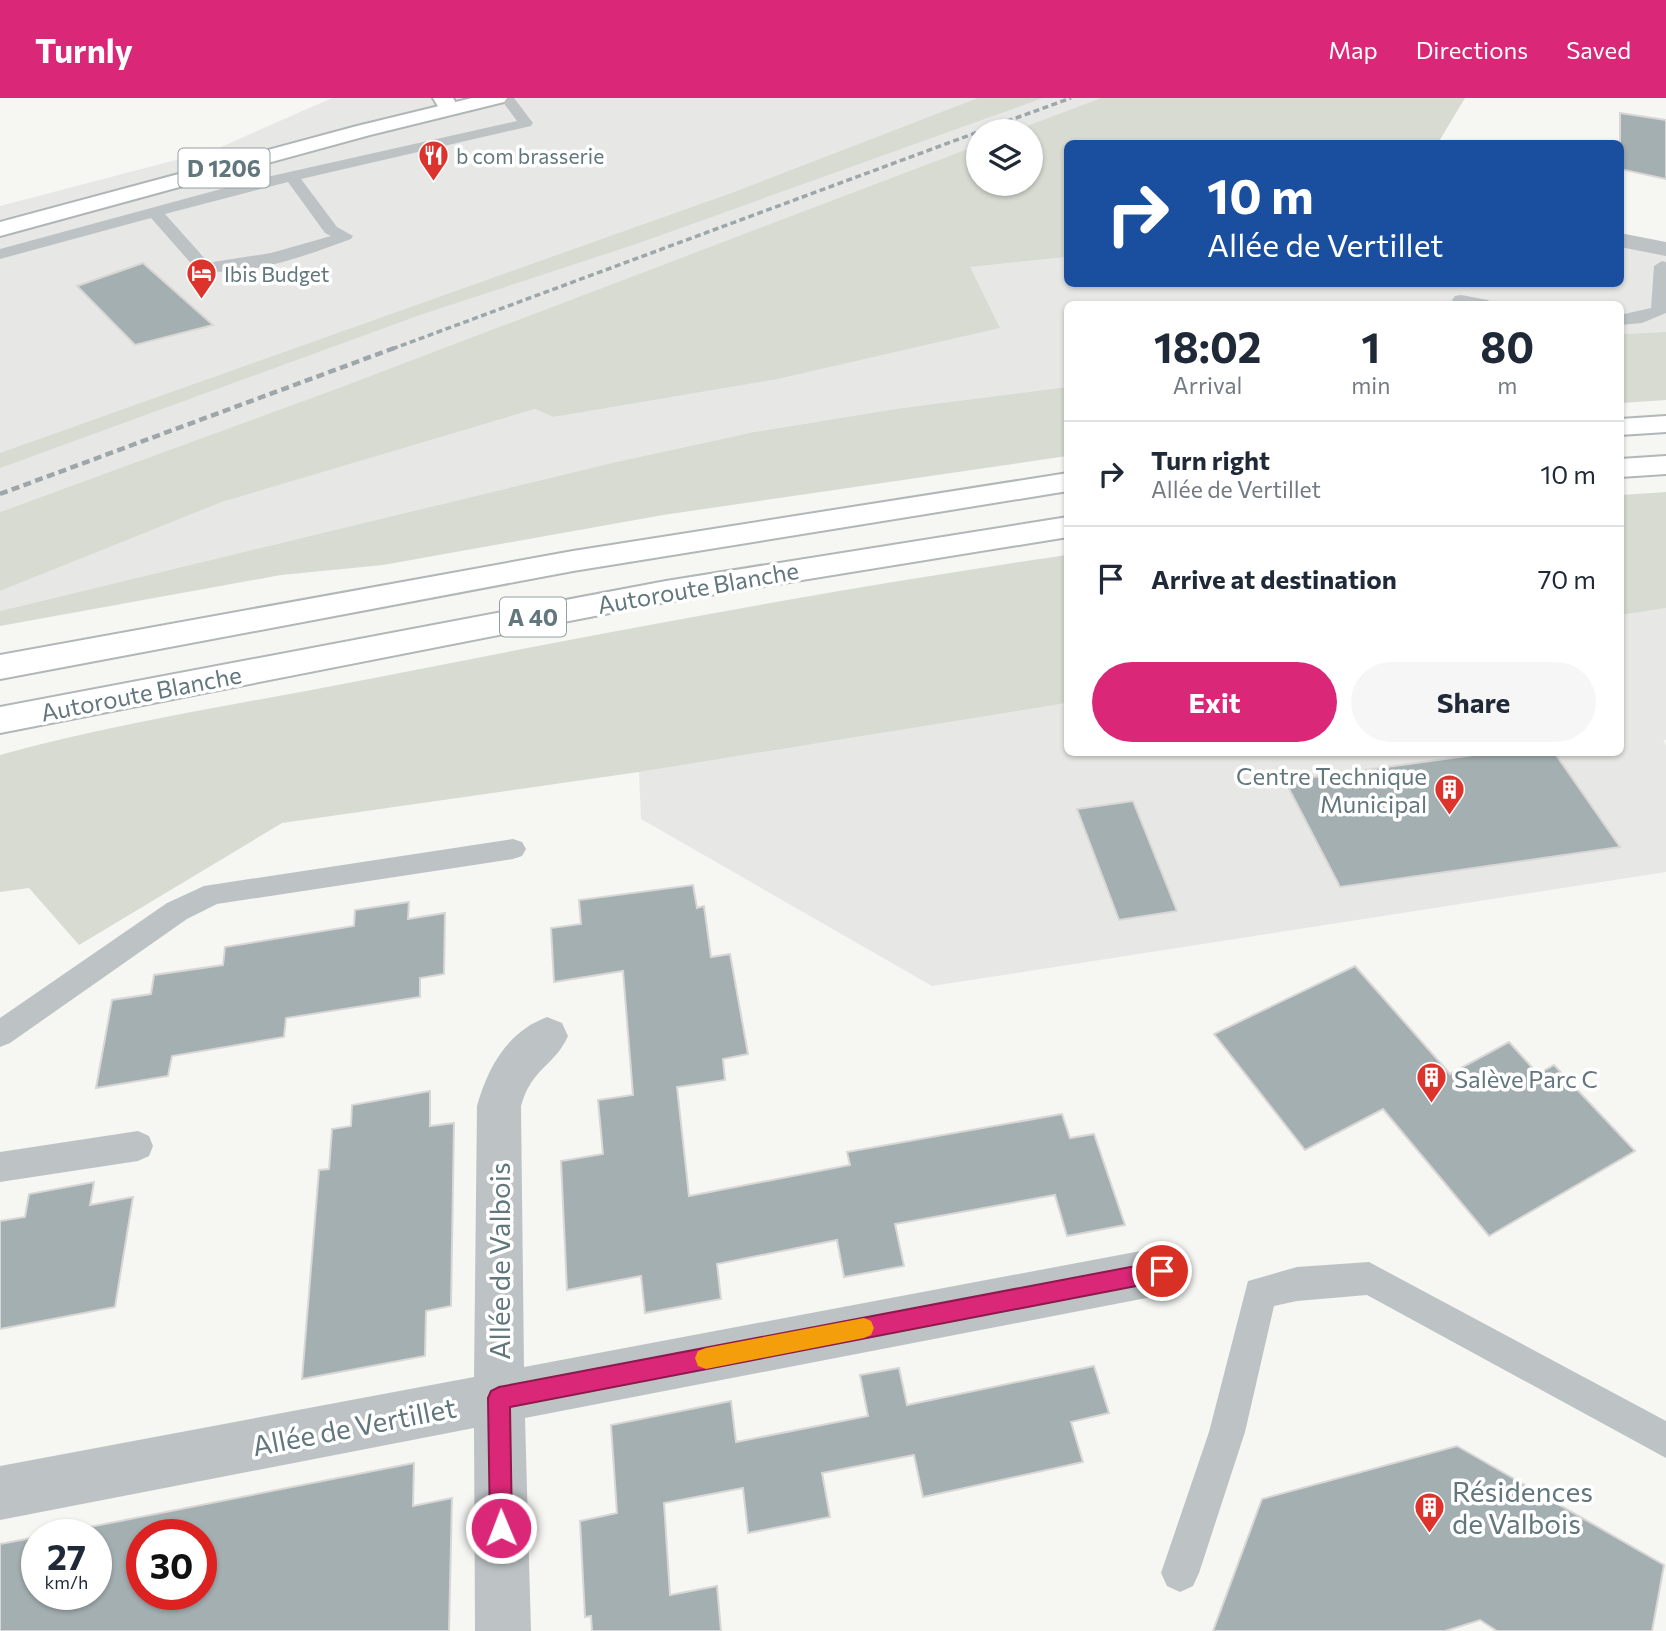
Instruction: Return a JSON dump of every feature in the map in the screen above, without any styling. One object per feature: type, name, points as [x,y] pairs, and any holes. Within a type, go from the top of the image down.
[{"type":"main road","name":"D 1206","points":[[0,229],[446,103],[497,98]]},
{"type":"main road","points":[[1624,427],[1666,424]]},
{"type":"main road","points":[[1624,468],[1666,465]]},
{"type":"main road","name":"Autoroute Blanche","points":[[0,667],[587,559],[1064,483]]},
{"type":"main road","name":"Autoroute Blanche","points":[[0,720],[598,605],[975,540],[1064,528]]},
{"type":"street","points":[[1624,242],[1664,257]]},
{"type":"street","name":"Allée de Valbois","points":[[503,1631],[499,1398],[499,1106],[507,1076],[521,1057],[547,1036]]},
{"type":"street","name":"Allée de Vertillet","points":[[0,1493],[1162,1271]]},
{"type":"lane","points":[[0,254],[291,176],[526,123],[506,98]]},
{"type":"lane","points":[[154,212],[202,265],[208,268],[226,268],[256,261],[345,236],[331,230],[291,176]]},
{"type":"lane","points":[[1624,320],[1636,319],[1659,311],[1664,257]]},
{"type":"lane","points":[[1461,300],[1466,301]]},
{"type":"lane","points":[[0,1034],[177,912],[213,894],[513,849]]},
{"type":"lane","points":[[0,1167],[138,1146]]},
{"type":"lane","points":[[1180,1573],[1227,1432],[1260,1293],[1297,1284],[1369,1278],[1666,1440]]},
{"type":"shaded area","points":[[332,98],[1101,98],[1043,120],[966,119],[966,150],[336,389],[0,512],[0,206],[214,150]]},
{"type":"shaded area","points":[[978,98],[1043,98],[984,119],[966,119],[966,126],[639,243],[420,315],[0,468],[0,453],[737,191]]},
{"type":"shaded area","points":[[1101,98],[1465,98],[1440,140],[1064,140],[1064,257],[970,267],[1000,328],[777,379],[553,417],[535,409],[222,502],[0,591],[0,512],[336,389],[966,150],[966,196],[1043,196],[1043,120]]},
{"type":"shaded area","points":[[1624,241],[1666,249],[1666,332],[1624,334],[1624,301],[1064,301],[1064,387],[902,408],[754,432],[616,462],[0,611],[0,591],[222,502],[535,409],[553,417],[1000,328],[969,267],[1064,257],[1064,287],[1624,287]]},
{"type":"shaded area","points":[[1666,332],[1666,400],[1624,403],[1624,334]]},
{"type":"shaded area","points":[[1064,387],[1064,456],[663,515],[383,565],[281,575],[0,626],[0,611],[616,462],[754,432],[902,408]]},
{"type":"shaded area","points":[[1666,492],[1666,608],[1624,615],[1624,495]]},
{"type":"shaded area","points":[[1064,555],[1064,703],[639,772],[282,823],[79,945],[29,888],[0,892],[0,755],[137,723],[892,582]]},
{"type":"shaded area","points":[[1666,608],[1666,740],[1663,740],[1666,745],[1666,872],[932,986],[641,819],[639,772],[1064,703],[1064,756],[1624,756],[1624,615]]},
{"type":"building","points":[[1620,113],[1666,120],[1666,179],[1624,170],[1624,140],[1620,140]]},
{"type":"building","points":[[143,263],[213,325],[135,345],[77,286]]},
{"type":"building","name":"Centre Technique Municipal","points":[[1467,756],[1557,756],[1620,847],[1340,887],[1285,781]]},
{"type":"building","points":[[1133,801],[1177,911],[1119,920],[1077,809]]},
{"type":"building","points":[[693,885],[697,908],[704,906],[711,957],[730,954],[748,1054],[723,1059],[725,1080],[677,1087],[689,1196],[850,1165],[847,1152],[1062,1114],[1070,1138],[1094,1134],[1125,1225],[1067,1236],[1055,1195],[895,1224],[904,1266],[844,1277],[837,1240],[717,1264],[721,1299],[645,1313],[641,1276],[567,1290],[561,1161],[603,1154],[598,1100],[633,1095],[623,971],[554,982],[551,928],[581,924],[579,900]]},
{"type":"building","points":[[409,902],[408,919],[445,913],[444,974],[420,978],[420,997],[286,1018],[284,1037],[172,1056],[168,1076],[96,1088],[112,1000],[151,994],[154,975],[223,965],[225,947],[354,926],[355,910]]},
{"type":"building","name":"Salève Parc C","points":[[1355,966],[1450,1074],[1509,1042],[1538,1074],[1554,1065],[1635,1151],[1489,1236],[1383,1109],[1305,1150],[1214,1034]]},
{"type":"building","points":[[430,1091],[430,1126],[454,1123],[451,1306],[426,1311],[425,1356],[302,1379],[319,1170],[329,1169],[332,1129],[351,1126],[352,1105]]},
{"type":"building","points":[[94,1182],[90,1205],[133,1197],[115,1307],[0,1329],[0,1221],[25,1217],[29,1194]]},
{"type":"building","points":[[1094,1366],[1109,1413],[1071,1422],[1083,1462],[923,1497],[914,1455],[822,1473],[830,1517],[748,1533],[743,1488],[664,1503],[670,1595],[717,1586],[721,1631],[592,1631],[591,1616],[585,1617],[580,1521],[617,1513],[611,1425],[731,1401],[736,1442],[868,1416],[860,1375],[899,1368],[907,1405]]},
{"type":"building","name":"Résidences de Valbois","points":[[1457,1446],[1664,1565],[1652,1631],[1497,1631],[1480,1620],[1445,1631],[1213,1631],[1262,1499]]},
{"type":"building","points":[[414,1463],[413,1506],[452,1498],[449,1631],[0,1631],[0,1544],[21,1540],[21,1610],[112,1610],[112,1523],[126,1520],[126,1610],[217,1610],[217,1519],[130,1519]]},
{"type":"railway","points":[[1013,119],[1071,98]]},
{"type":"railway","points":[[392,349],[966,136]]},
{"type":"railway","points":[[0,494],[397,347]]},
{"type":"slow traffic","points":[[706,1358],[864,1328]]},
{"type":"place","name":"b com brasserie","points":[[433,182]]},
{"type":"place","name":"Ibis Budget","points":[[201,300]]},
{"type":"place","name":"Centre Technique Municipal","points":[[1450,816]]},
{"type":"place","name":"Salève Parc C","points":[[1431,1105]]},
{"type":"place","name":"Résidences de Valbois","points":[[1429,1534]]},
{"type":"route","points":[[501,1528],[499,1398],[1162,1271]]}]
